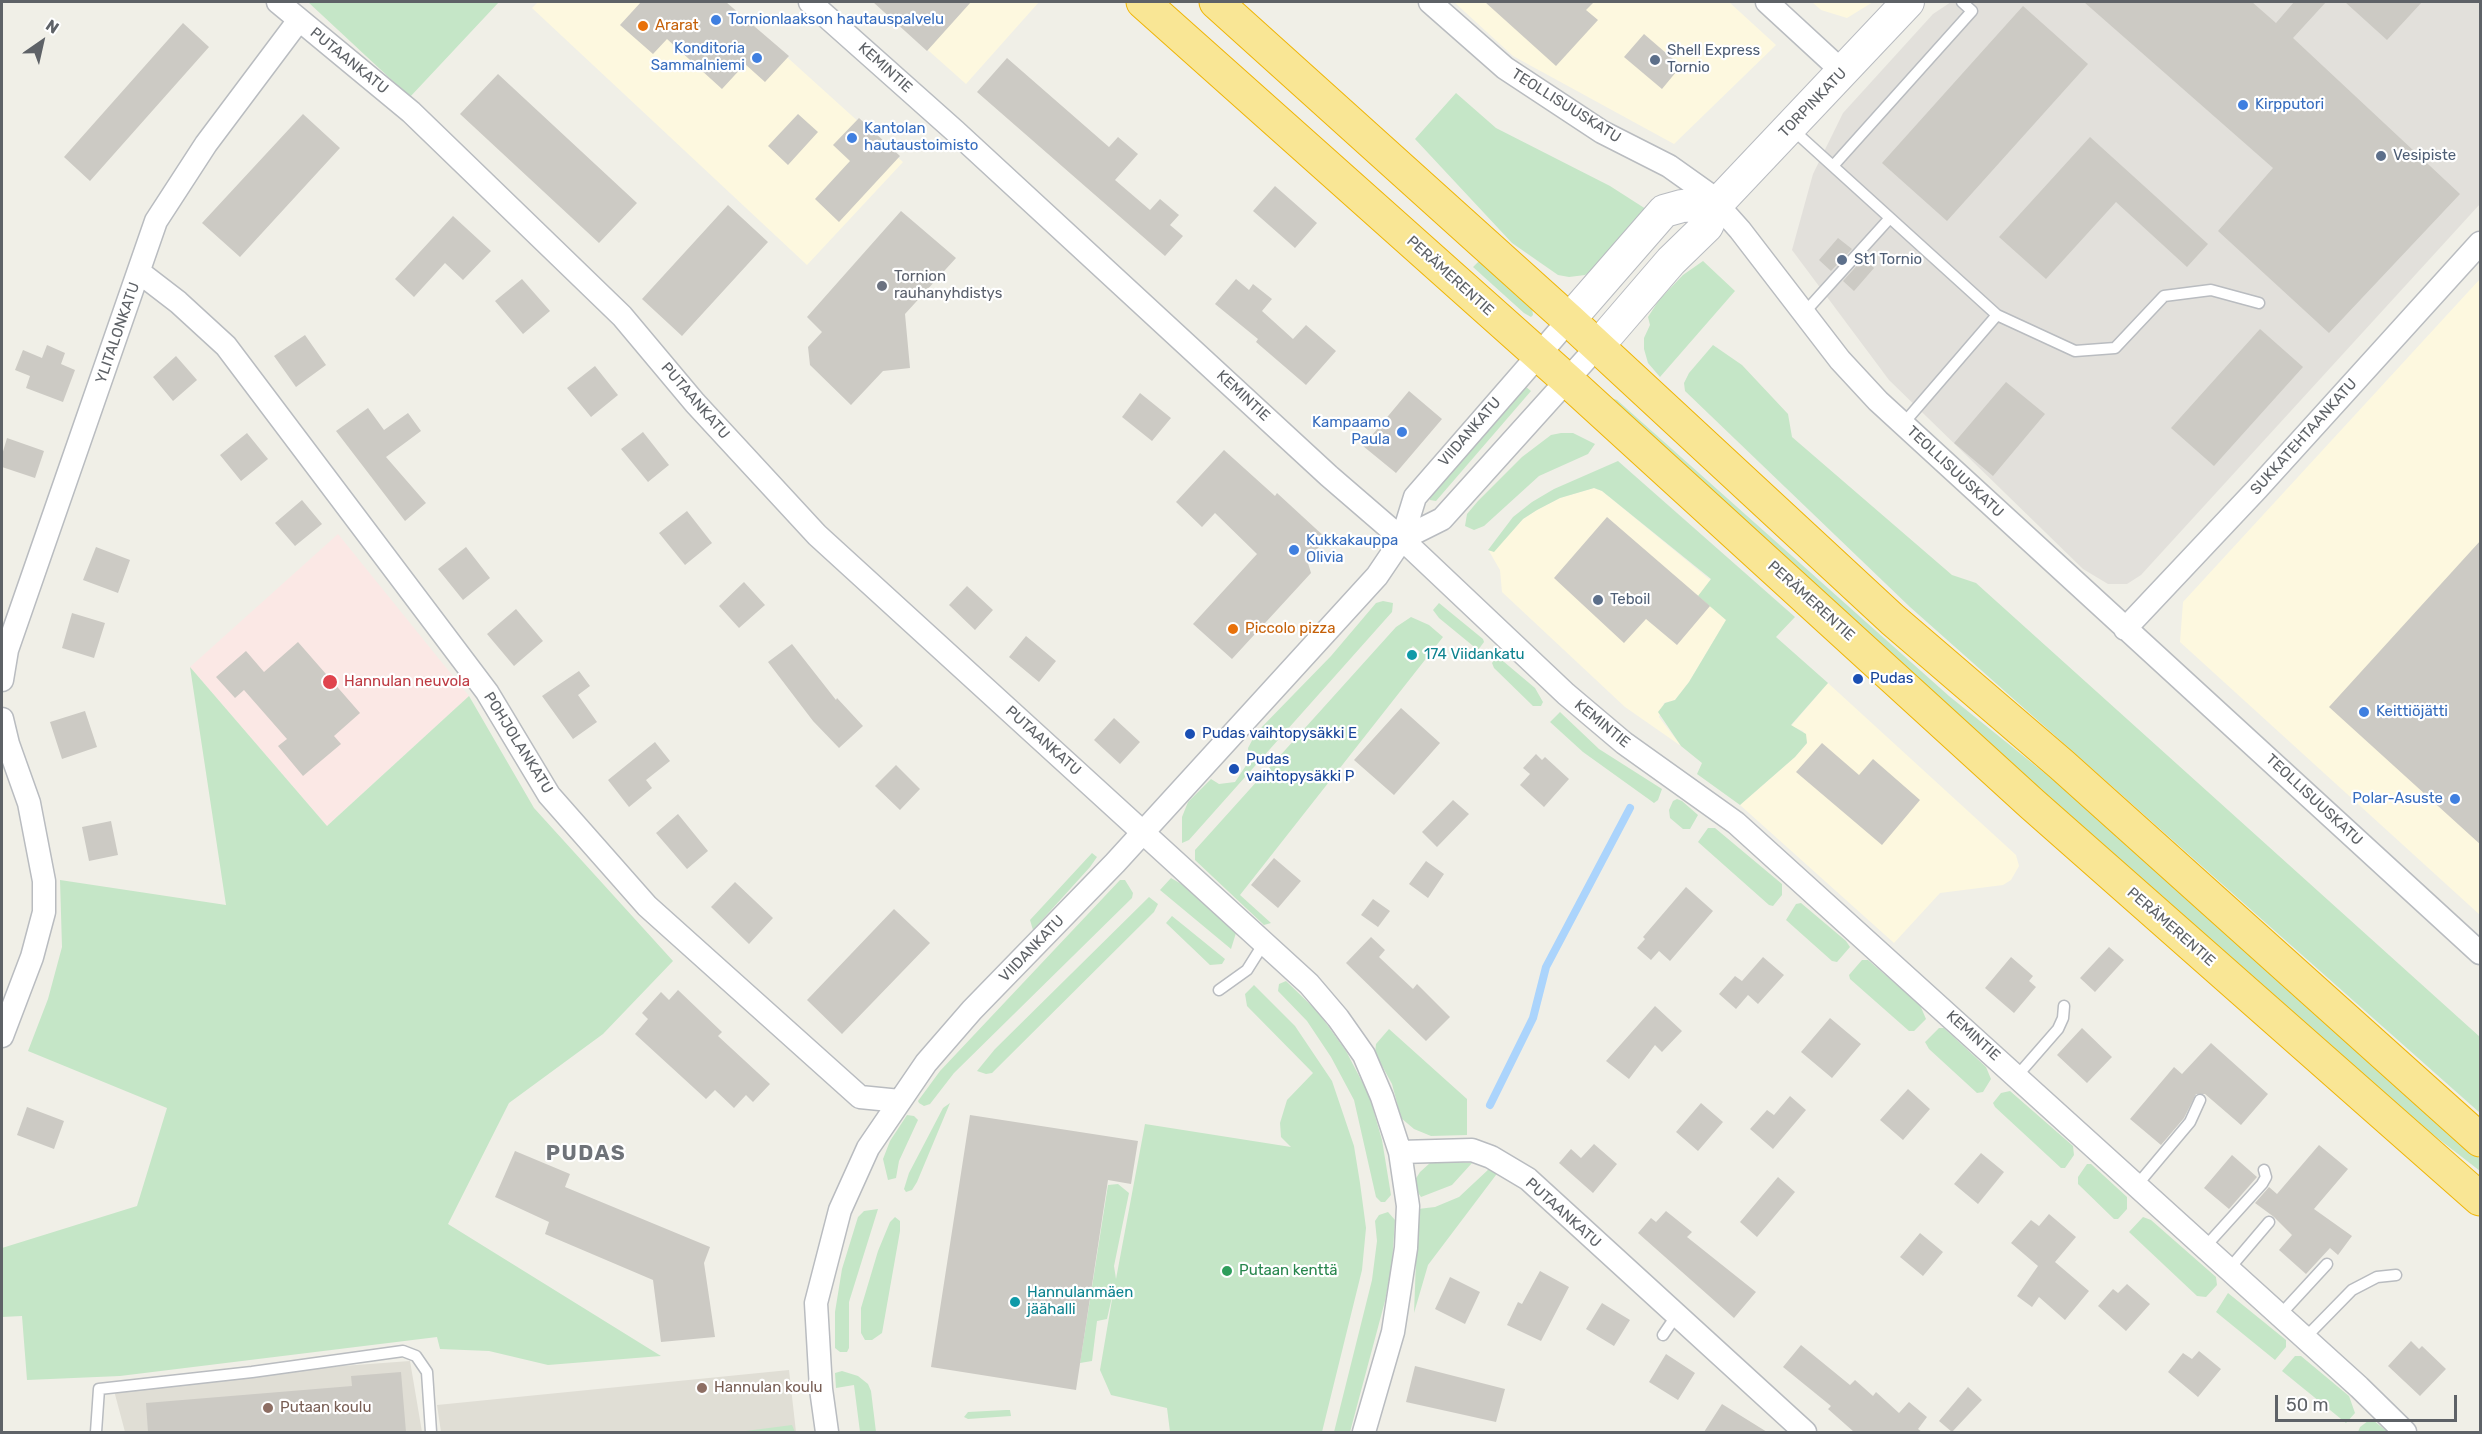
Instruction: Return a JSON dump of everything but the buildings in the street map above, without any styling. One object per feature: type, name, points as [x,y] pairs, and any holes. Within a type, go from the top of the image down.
[{"type":"highway","name":"PERÄMERENTIE","points":[[1143,2],[1554,336],[2031,804],[2481,1199]]},
{"type":"highway","name":"PERÄMERENTIE","points":[[1216,2],[1554,336],[2062,765],[2481,1140]]},
{"type":"street","name":"PUTAANKATU","points":[[278,2],[411,112],[622,316],[695,403],[817,535],[1309,984],[1338,1018],[1364,1055],[1382,1097],[1400,1152],[1472,1150],[1500,1162],[1528,1179],[1805,1432]]},
{"type":"street","name":"KEMINTIE","points":[[810,2],[955,131],[1329,476],[1402,539],[1443,581],[1605,728],[1736,823],[2280,1315],[2405,1432]]},
{"type":"street","name":"TEOLLISUUSKATU","points":[[1430,2],[1505,68],[1602,132],[1669,166],[1707,193],[1840,360],[1903,424],[2481,953]]},
{"type":"street","points":[[1767,2],[1843,72]]},
{"type":"street","name":"TORPINKATU","points":[[1583,362],[1671,261],[1707,226],[1717,204],[1908,2]]},
{"type":"street","name":"YLITALONKATU","points":[[2,680],[7,650],[156,221],[206,144],[299,20]]},
{"type":"street","points":[[1554,336],[1664,211],[1682,206],[1717,204]]},
{"type":"street","name":"SUKKATEHTAANKATU","points":[[2125,629],[2258,489],[2481,243]]},
{"type":"street","name":"POHJOLANKATU","points":[[139,272],[178,302],[226,346],[487,692],[549,795],[647,906],[860,1097],[900,1101]]},
{"type":"street","name":"VIIDANKATU","points":[[827,1432],[821,1389],[816,1303],[840,1210],[868,1148],[926,1063],[972,1010],[1143,831],[1377,576],[1402,539],[1414,497],[1554,336]]},
{"type":"street","name":"VIIDANKATU","points":[[1402,539],[1442,519],[1583,362]]},
{"type":"street","points":[[2,719],[8,744],[29,803],[44,881],[44,912],[32,957],[2,1036]]},
{"type":"street","points":[[1364,1432],[1393,1332],[1406,1248],[1408,1206],[1400,1152]]},
{"type":"lane","points":[[1833,166],[1972,11],[1962,2]]},
{"type":"lane","points":[[1790,127],[1997,315],[2074,351],[2115,348],[2164,296],[2211,290],[2259,303]]},
{"type":"lane","points":[[1804,313],[1889,219]]},
{"type":"lane","points":[[1903,424],[1997,315]]},
{"type":"lane","points":[[1219,990],[1247,970],[1264,944]]},
{"type":"lane","points":[[2017,1076],[2058,1029],[2063,1018],[2064,1006]]},
{"type":"lane","points":[[2137,1185],[2190,1122],[2200,1100]]},
{"type":"lane","points":[[2205,1247],[2262,1184],[2266,1177],[2264,1170]]},
{"type":"lane","points":[[2229,1269],[2269,1222]]},
{"type":"lane","points":[[2280,1315],[2327,1264]]},
{"type":"lane","points":[[2305,1338],[2352,1290],[2377,1277],[2397,1275]]},
{"type":"lane","points":[[1663,1335],[1676,1316]]},
{"type":"lane","points":[[96,1432],[99,1389],[252,1372],[403,1351],[416,1356],[427,1372],[431,1432]]},
{"type":"shaded area","points":[[538,2],[726,2],[903,162],[807,265],[532,8]]},
{"type":"shaded area","points":[[874,2],[1039,2],[966,84]]},
{"type":"shaded area","points":[[1454,2],[1729,2],[1776,45],[1674,144],[1513,56]]},
{"type":"shaded area","points":[[1812,2],[1873,2],[1847,18],[1821,10]]},
{"type":"shaded area","points":[[1951,2],[2480,2],[2480,204],[2141,575],[2127,584],[2108,584],[2083,569],[1889,380],[1792,250],[1813,174],[1843,113],[1933,14]]},
{"type":"shaded area","points":[[2480,279],[2480,915],[2180,642],[2183,602]]},
{"type":"shaded area","points":[[1594,488],[1602,491],[1737,602],[1689,682],[1675,700],[1664,703],[1659,717],[1681,746],[1625,707],[1502,592],[1500,570],[1489,551],[1494,551],[1523,519],[1537,510],[1560,498]]},
{"type":"shaded area","name":"Hannulan neuvola","points":[[338,534],[469,696],[327,826],[190,667]]},
{"type":"shaded area","points":[[1828,683],[2016,855],[2019,866],[2011,880],[2003,885],[1940,893],[1894,943],[1740,805],[1795,757],[1807,743],[1803,731],[1791,726]]},
{"type":"shaded area","name":"Putaan koulu","points":[[410,1361],[422,1432],[125,1432],[112,1383]]},
{"type":"shaded area","name":"Hannulan koulu","points":[[789,1370],[796,1432],[441,1432],[437,1405]]},
{"type":"green space","points":[[308,2],[499,2],[410,97]]},
{"type":"green space","points":[[1456,93],[1496,128],[1610,186],[1649,211],[1595,268],[1585,275],[1569,277],[1558,275],[1512,243],[1415,139]]},
{"type":"green space","points":[[1479,261],[1532,308],[1531,317],[1473,267]]},
{"type":"green space","points":[[1703,261],[1735,291],[1660,377],[1648,363],[1644,349],[1644,338],[1650,325],[1648,317],[1659,300],[1683,275]]},
{"type":"green space","points":[[1713,345],[1742,365],[1788,414],[1792,437],[1952,575],[1976,583],[2480,1037],[2480,1113],[1910,607],[1685,391],[1684,383],[1689,373]]},
{"type":"green space","points":[[1525,386],[1531,391],[1436,501],[1430,500],[1430,495]]},
{"type":"green space","points":[[1611,398],[1617,400],[1949,696],[2083,804],[2480,1159],[2480,1171],[2387,1099],[2069,819]]},
{"type":"green space","points":[[1573,433],[1595,444],[1588,454],[1539,476],[1484,526],[1474,530],[1465,526],[1467,514],[1522,457],[1551,435]]},
{"type":"green space","points":[[1618,461],[1795,617],[1776,637],[1828,683],[1791,725],[1806,734],[1807,743],[1795,757],[1740,805],[1697,774],[1702,763],[1681,746],[1658,712],[1665,703],[1675,700],[1689,682],[1726,620],[1698,596],[1711,579],[1602,491],[1594,488],[1560,498],[1537,510],[1523,519],[1494,552],[1488,550],[1513,517],[1532,502],[1554,489]]},
{"type":"green space","points":[[1383,601],[1393,603],[1392,612],[1189,840],[1182,843],[1182,817],[1188,802],[1211,779],[1219,784],[1235,782],[1249,761],[1248,748],[1256,733],[1331,656],[1376,603]]},
{"type":"green space","points":[[1439,603],[1483,639],[1484,642],[1478,650],[1439,618],[1433,610]]},
{"type":"green space","points":[[1411,617],[1429,625],[1443,637],[1240,895],[1271,923],[1264,925],[1195,860],[1195,850],[1396,627]],"holes":[[[1413,646],[1420,652],[1411,663],[1404,657]]]},
{"type":"green space","points":[[1497,656],[1535,688],[1543,702],[1541,706],[1533,706],[1494,668],[1492,663]]},
{"type":"green space","points":[[190,667],[327,826],[469,696],[534,808],[673,961],[603,1034],[509,1103],[448,1224],[661,1356],[548,1365],[489,1351],[440,1349],[437,1337],[120,1376],[27,1380],[22,1316],[2,1317],[2,1248],[137,1206],[167,1108],[28,1051],[48,999],[62,947],[60,880],[226,905]]},
{"type":"green space","points":[[1560,712],[1599,749],[1662,789],[1658,800],[1654,803],[1583,752],[1550,722]]},
{"type":"green space","points":[[1677,799],[1698,815],[1690,829],[1683,829],[1670,818],[1669,810],[1673,801]]},
{"type":"green space","points":[[1708,828],[1715,828],[1782,884],[1782,895],[1773,906],[1769,905],[1698,842]]},
{"type":"green space","points":[[1092,853],[1097,857],[1090,867],[1033,930],[1030,920]]},
{"type":"green space","points":[[1171,878],[1183,885],[1236,933],[1231,949],[1160,890]]},
{"type":"green space","points":[[1120,880],[1125,880],[1133,893],[1132,898],[954,1073],[930,1104],[924,1106],[919,1103],[918,1101],[940,1071]]},
{"type":"green space","points":[[1149,897],[1158,904],[1154,912],[992,1073],[977,1071],[995,1049]]},
{"type":"green space","points":[[1801,903],[1850,947],[1837,962],[1832,961],[1786,920],[1796,904]]},
{"type":"green space","points":[[1172,916],[1225,959],[1222,964],[1210,965],[1166,923]]},
{"type":"green space","points":[[1862,960],[1868,960],[1920,1005],[1926,1019],[1914,1031],[1909,1031],[1850,979],[1849,975]]},
{"type":"green space","points":[[1286,981],[1318,1012],[1346,1051],[1369,1095],[1382,1140],[1391,1195],[1385,1202],[1381,1202],[1376,1197],[1354,1100],[1331,1057],[1307,1021],[1278,991],[1279,984]]},
{"type":"green space","name":"Putaan kenttä","points":[[1254,985],[1295,1026],[1332,1081],[1354,1146],[1360,1183],[1366,1228],[1362,1270],[1322,1432],[1170,1432],[1167,1408],[1111,1395],[1100,1370],[1114,1288],[1107,1319],[1097,1321],[1092,1361],[1080,1363],[1108,1185],[1118,1184],[1129,1193],[1114,1266],[1116,1279],[1145,1124],[1291,1147],[1281,1137],[1280,1123],[1287,1100],[1313,1073],[1247,1006],[1245,994]]},
{"type":"green space","points":[[1939,1028],[1944,1028],[1986,1067],[1991,1079],[1983,1092],[1977,1093],[1929,1049],[1925,1042]]},
{"type":"green space","points":[[1389,1029],[1467,1099],[1467,1135],[1431,1136],[1414,1129],[1401,1118],[1392,1084],[1375,1053],[1376,1044]]},
{"type":"green space","points":[[2010,1091],[2073,1146],[2074,1155],[2065,1168],[2061,1168],[1995,1107],[1993,1103],[2001,1093]]},
{"type":"green space","points":[[950,1103],[917,1182],[912,1190],[906,1192],[904,1189],[909,1173],[943,1108]]},
{"type":"green space","points":[[907,1115],[914,1116],[918,1120],[899,1161],[896,1178],[888,1180],[883,1159],[890,1141]]},
{"type":"green space","points":[[1440,1161],[1472,1163],[1452,1185],[1421,1197],[1415,1180],[1430,1163]]},
{"type":"green space","points":[[2087,1164],[2091,1164],[2127,1197],[2127,1209],[2118,1219],[2114,1219],[2078,1184],[2078,1177]]},
{"type":"green space","points":[[1490,1168],[1499,1171],[1428,1265],[1414,1313],[1418,1209],[1435,1207],[1459,1197]]},
{"type":"green space","points":[[878,1209],[849,1302],[849,1348],[847,1352],[840,1352],[835,1348],[835,1312],[842,1269],[858,1217],[864,1211]]},
{"type":"green space","points":[[1388,1212],[1395,1220],[1392,1264],[1385,1301],[1350,1432],[1334,1432],[1372,1280],[1377,1241],[1375,1221],[1379,1215]]},
{"type":"green space","points":[[895,1217],[900,1221],[900,1231],[882,1333],[872,1340],[865,1340],[861,1333],[861,1308],[878,1251],[890,1222]]},
{"type":"green space","points":[[2143,1217],[2151,1220],[2216,1277],[2217,1285],[2206,1297],[2197,1296],[2129,1232]]},
{"type":"green space","points":[[2228,1293],[2286,1340],[2286,1347],[2275,1360],[2216,1312]]},
{"type":"green space","points":[[2295,1356],[2301,1356],[2349,1396],[2355,1413],[2346,1423],[2282,1371]]},
{"type":"green space","points":[[842,1371],[858,1376],[868,1384],[871,1391],[876,1432],[860,1432],[854,1385],[836,1388],[835,1373]]},
{"type":"green space","points":[[1010,1410],[1011,1416],[968,1419],[964,1417],[968,1412]]},
{"type":"green space","points":[[2368,1421],[2374,1421],[2388,1432],[2358,1432],[2360,1427]]},
{"type":"green space","points":[[792,1425],[795,1432],[738,1432]]},
{"type":"waterway","points":[[1490,1105],[1533,1018],[1546,967],[1630,808]]},
{"type":"place","name":"Tornionlaakson hautauspalvelu","points":[[716,20]]},
{"type":"place","name":"Ararat","points":[[643,26]]},
{"type":"place","name":"Konditoria Sammalniemi","points":[[757,58]]},
{"type":"place","name":"Shell Express Tornio","points":[[1655,60]]},
{"type":"place","name":"Kirpputori","points":[[2243,105]]},
{"type":"place","name":"Kantolan hautaustoimisto","points":[[852,138]]},
{"type":"place","name":"Vesipiste","points":[[2381,156]]},
{"type":"place","name":"St1 Tornio","points":[[1842,260]]},
{"type":"place","name":"Tornion rauhanyhdistys","points":[[882,286]]},
{"type":"place","name":"Kampaamo Paula","points":[[1402,432]]},
{"type":"place","name":"Kukkakauppa Olivia","points":[[1294,550]]},
{"type":"place","name":"Teboil","points":[[1598,600]]},
{"type":"place","name":"Piccolo pizza","points":[[1233,629]]},
{"type":"place","name":"174 Viidankatu","points":[[1412,655]]},
{"type":"place","name":"Pudas","points":[[1858,679]]},
{"type":"place","name":"Hannulan neuvola","points":[[330,682]]},
{"type":"place","name":"Keittiöjätti","points":[[2364,712]]},
{"type":"place","name":"Pudas vaihtopysäkki E","points":[[1190,734]]},
{"type":"place","name":"Pudas vaihtopysäkki P","points":[[1234,769]]},
{"type":"place","name":"Polar-Asuste","points":[[2455,799]]},
{"type":"place","name":"Putaan kenttä","points":[[1227,1271]]},
{"type":"place","name":"Hannulanmäen jäähalli","points":[[1015,1302]]},
{"type":"place","name":"Hannulan koulu","points":[[702,1388]]},
{"type":"place","name":"Putaan koulu","points":[[268,1408]]},
{"type":"district","name":"PUDAS","points":[[586,1154]]}]
